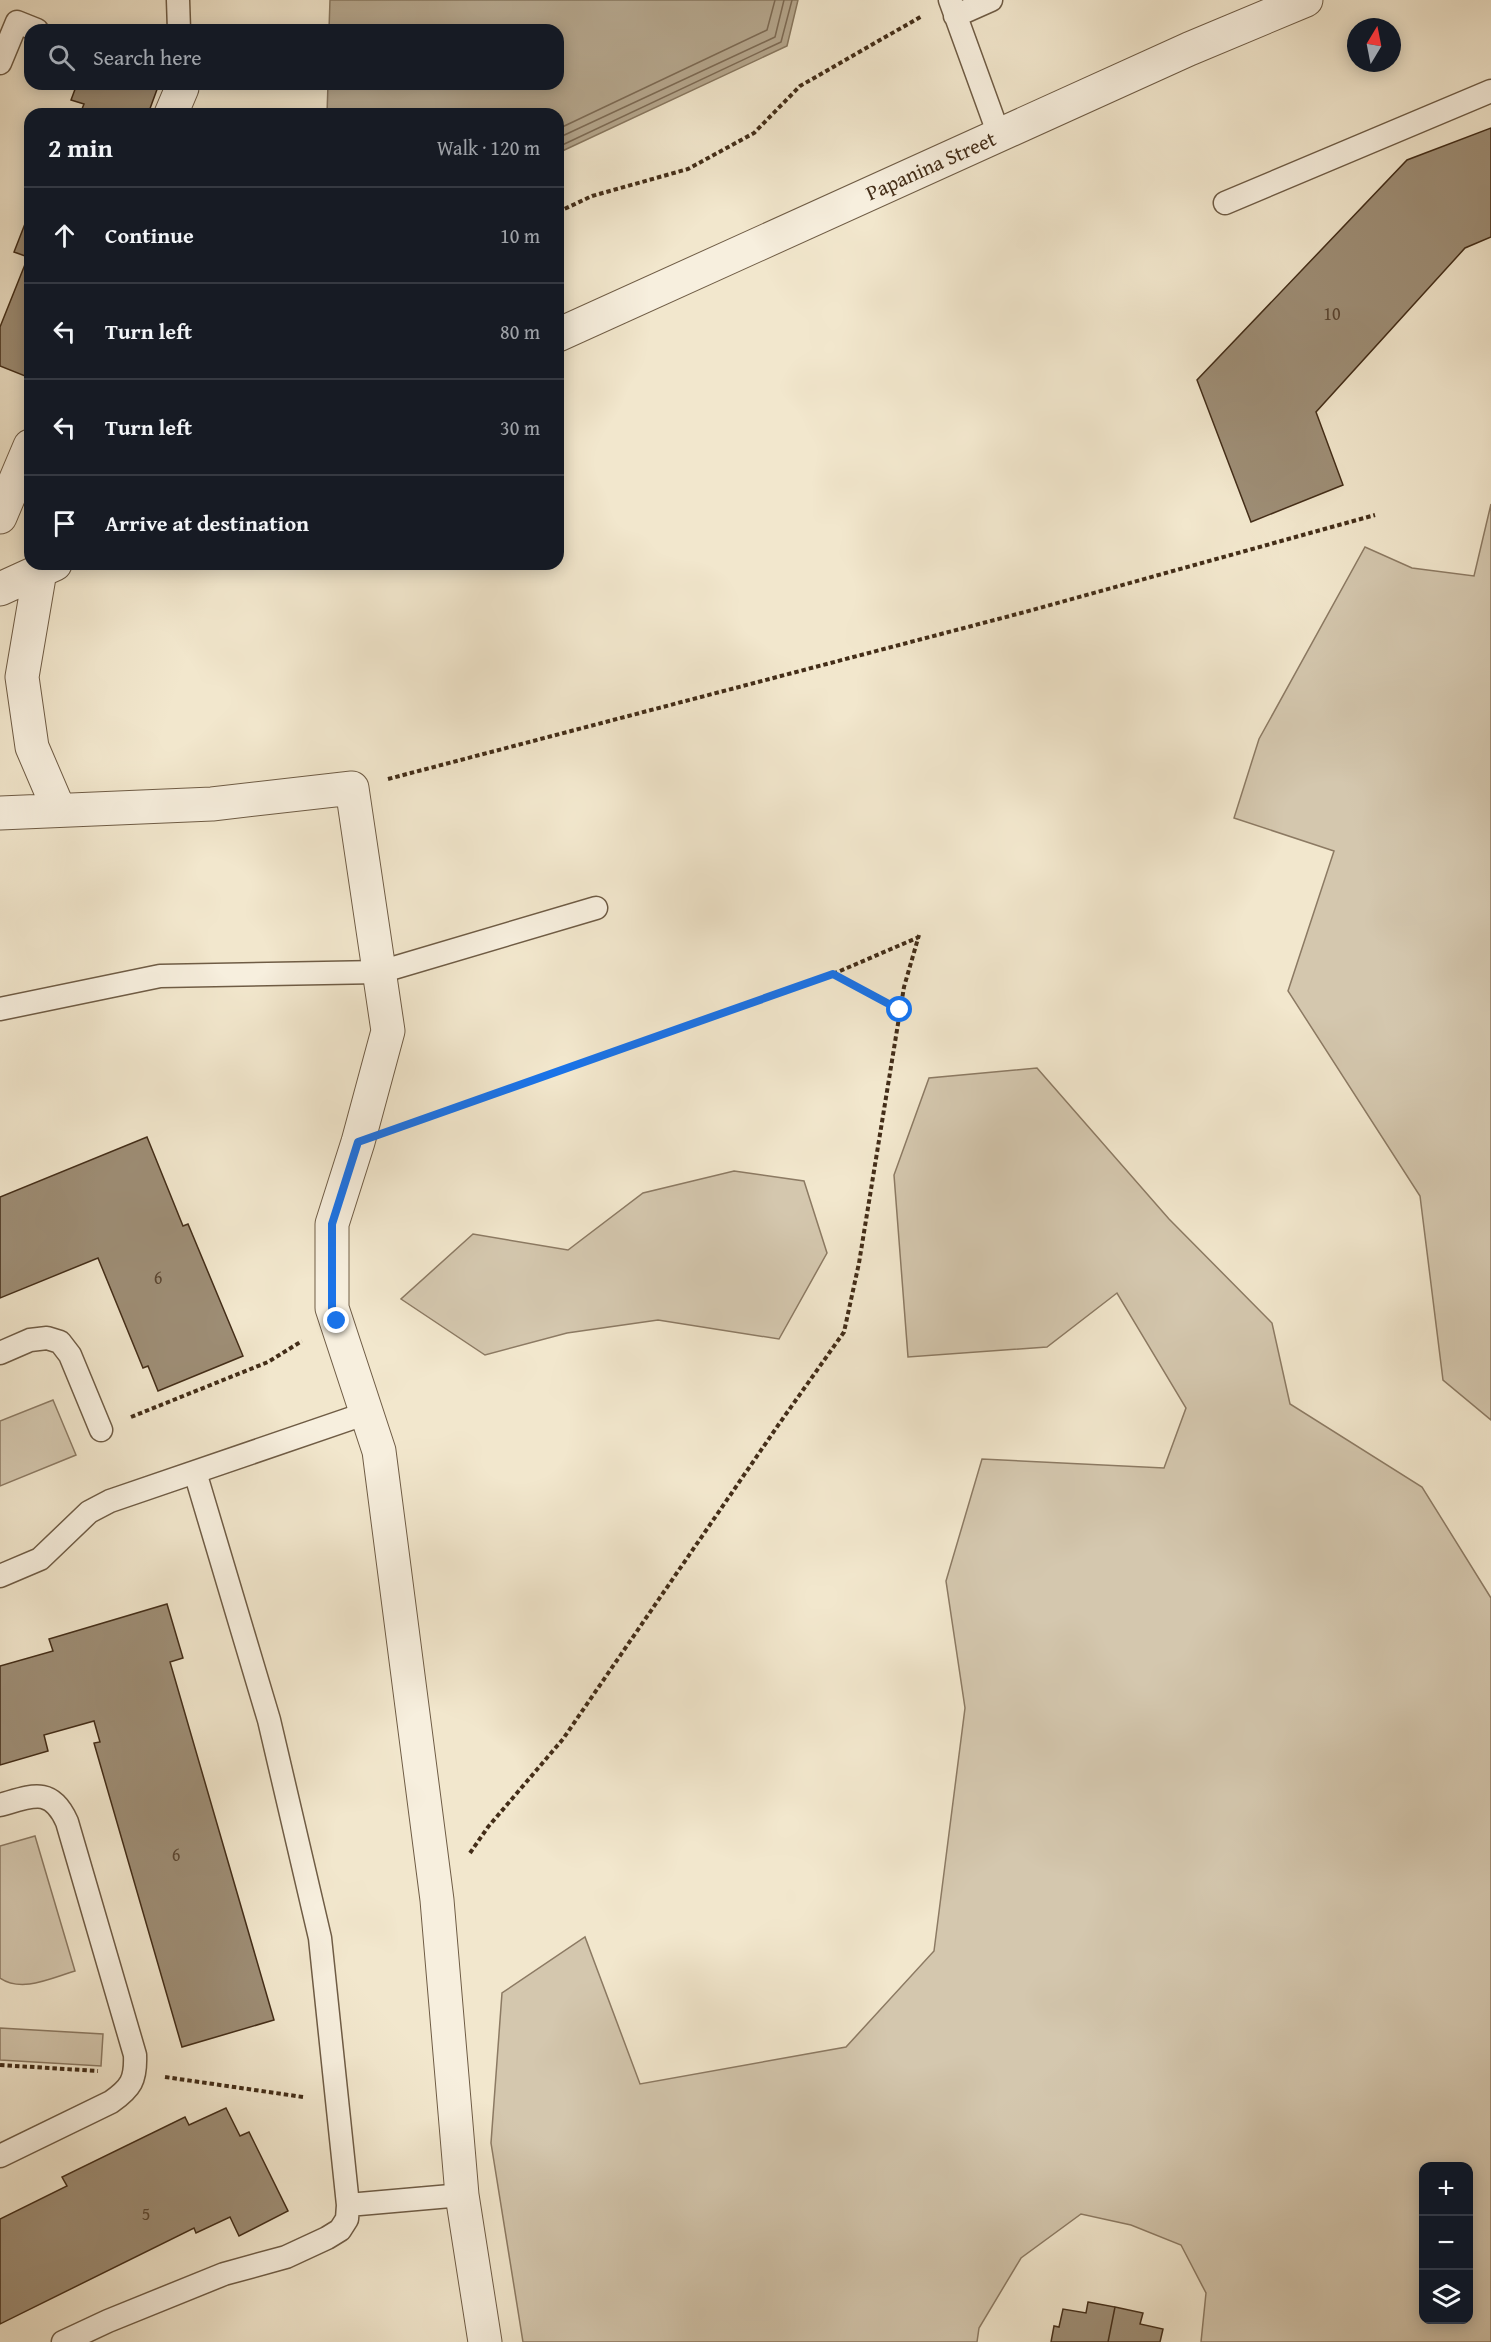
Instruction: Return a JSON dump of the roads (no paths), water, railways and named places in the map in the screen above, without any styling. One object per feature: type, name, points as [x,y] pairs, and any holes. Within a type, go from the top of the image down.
[{"type":"street","name":"Papanina Street","points":[[564,332],[1189,49],[1306,0]]},
{"type":"street","points":[[0,517],[24,460]]},
{"type":"street","points":[[0,589],[41,570]]},
{"type":"street","points":[[46,570],[22,677],[32,747],[59,810]]},
{"type":"street","points":[[0,813],[212,804],[352,788],[388,1030],[358,1142],[332,1224],[332,1308],[379,1451],[437,1900],[462,2195],[485,2342]]},
{"type":"lane","points":[[178,0],[179,24]]},
{"type":"lane","points":[[991,0],[952,5],[999,135]]},
{"type":"lane","points":[[0,63],[17,22],[24,25]]},
{"type":"lane","points":[[1225,203],[1491,92]]},
{"type":"lane","points":[[0,1009],[160,976],[380,972],[596,908]]},
{"type":"lane","points":[[0,1353],[30,1340],[46,1338],[60,1342],[70,1355],[101,1430]]},
{"type":"lane","points":[[0,1576],[40,1559],[88,1512],[110,1502],[367,1413]]},
{"type":"lane","points":[[63,2342],[108,2321],[224,2274],[285,2257],[327,2238],[340,2230],[347,2219],[348,2205],[320,1938],[269,1720],[195,1472]]},
{"type":"lane","points":[[0,1805],[27,1797],[46,1797],[60,1806],[67,1822],[132,2044],[136,2073],[127,2090],[111,2102],[0,2156]]},
{"type":"lane","points":[[348,2205],[462,2195]]},
{"type":"water","points":[[330,0],[798,0],[787,46],[564,150],[564,108],[327,108],[328,90],[564,90],[564,24],[329,24]]}]
